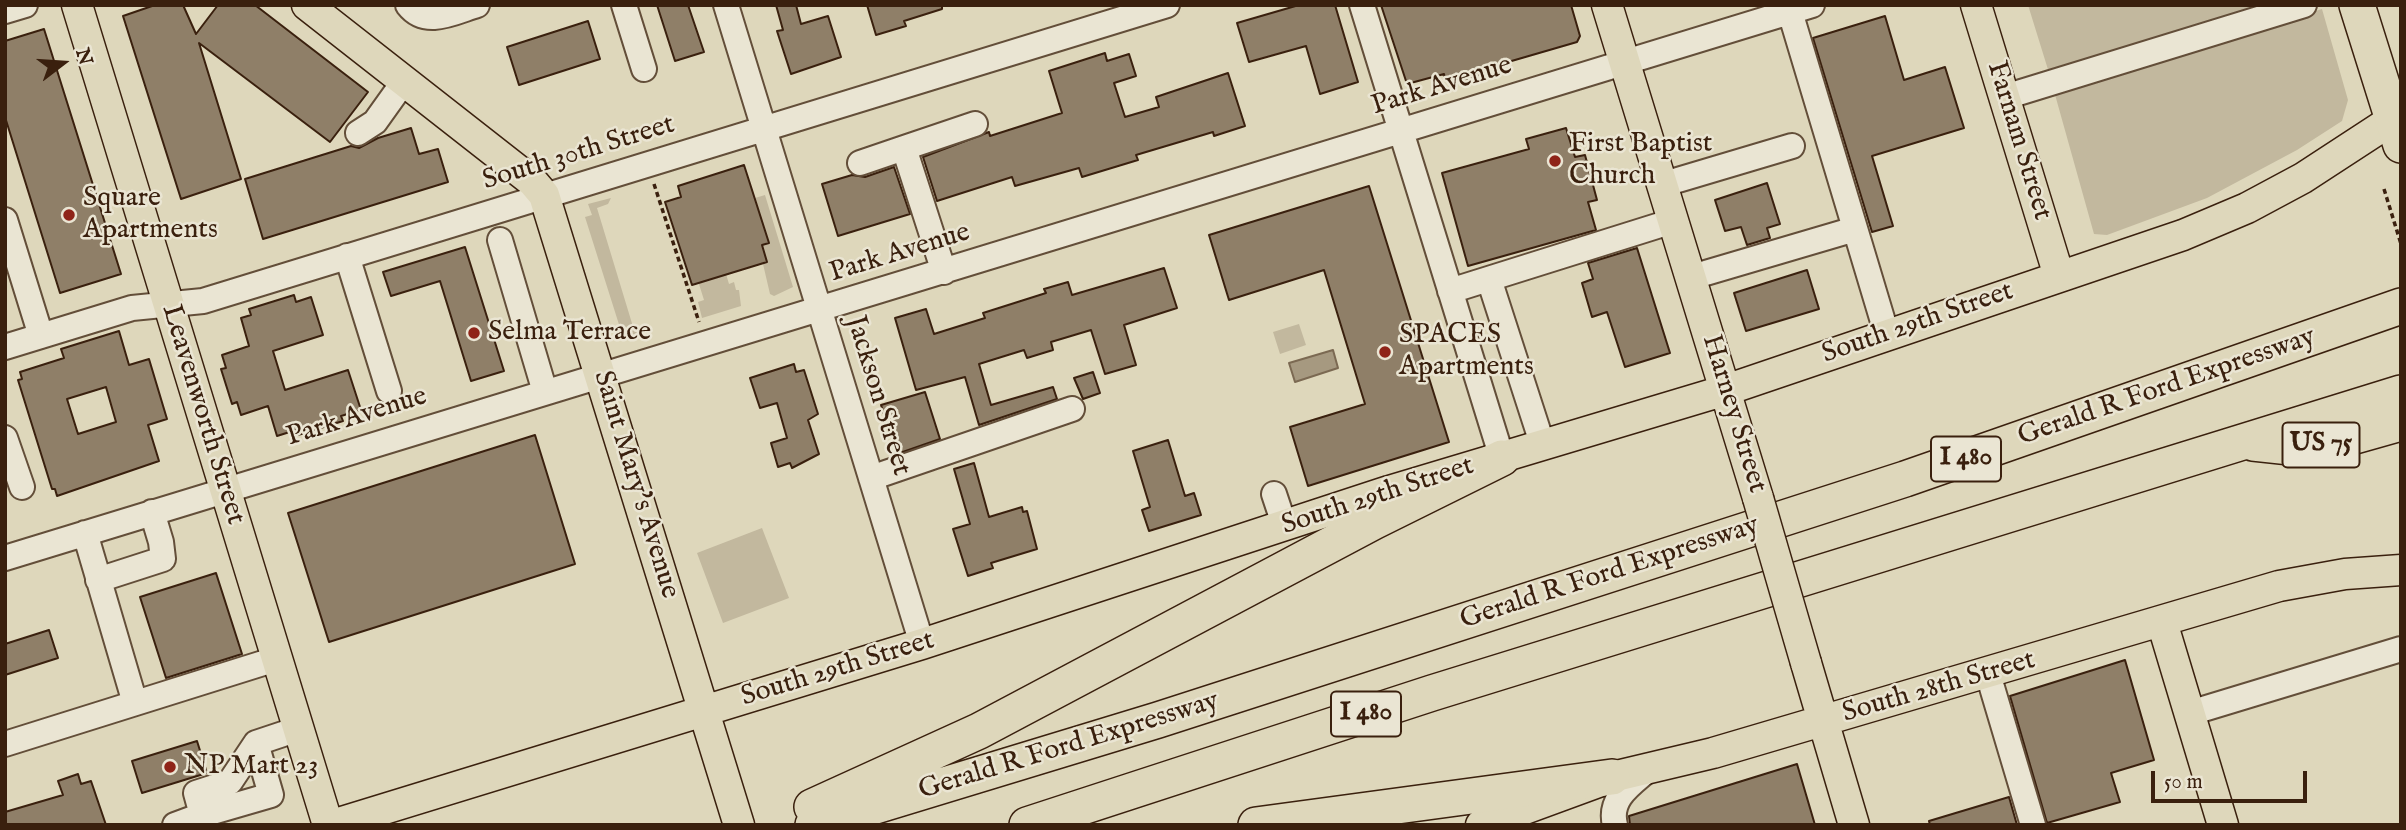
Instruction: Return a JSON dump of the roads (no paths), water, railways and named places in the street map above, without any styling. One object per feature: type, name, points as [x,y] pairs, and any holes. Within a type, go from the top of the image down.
[{"type":"highway","points":[[2357,5],[2398,126]]},
{"type":"highway","points":[[2234,364],[2401,292]]},
{"type":"highway","name":"Gerald R Ford Expressway","points":[[813,825],[1158,720],[1878,488],[2401,306]]},
{"type":"highway","name":"Gerald R Ford Expressway","points":[[1027,825],[1433,692],[2401,393]]},
{"type":"highway","name":"US 75","points":[[2239,442],[2309,449],[2401,423]]},
{"type":"highway","points":[[789,825],[814,806],[979,731],[1328,546],[1502,458]]},
{"type":"highway","points":[[1256,825],[1612,777]]},
{"type":"main road","name":"Leavenworth Street","points":[[77,5],[276,659],[330,825]]},
{"type":"main road","name":"Saint Mary's Avenue","points":[[307,5],[534,181],[544,195],[602,375],[739,825]]},
{"type":"main road","name":"Harney Street","points":[[1607,5],[1661,185],[1692,277],[1854,825]]},
{"type":"main road","name":"Farnam Street","points":[[1976,5],[2059,276]]},
{"type":"main road","name":"South 29th Street","points":[[330,825],[922,644],[1389,491],[1726,390],[2183,235],[2247,208],[2398,126]]},
{"type":"main road","name":"South 28th Street","points":[[1481,825],[1612,777],[1824,721],[2279,586],[2345,574],[2401,569]]},
{"type":"main road","points":[[2162,622],[2223,825]]},
{"type":"street","points":[[5,11],[25,5]]},
{"type":"street","points":[[408,5],[415,15],[429,18],[477,5]]},
{"type":"street","points":[[624,5],[644,69]]},
{"type":"street","name":"Jackson Street","points":[[726,5],[922,644]]},
{"type":"street","name":"South 30th Street","points":[[5,347],[132,308],[203,301],[1167,5]]},
{"type":"street","points":[[1362,5],[1502,458]]},
{"type":"street","points":[[2005,97],[2304,5]]},
{"type":"street","points":[[1797,7],[1855,229],[1886,335]]},
{"type":"street","name":"Park Avenue","points":[[5,558],[944,272],[1797,7]]},
{"type":"street","points":[[358,134],[375,121],[405,80]]},
{"type":"street","points":[[860,163],[975,124]]},
{"type":"street","points":[[1661,185],[1792,146]]},
{"type":"street","points":[[904,148],[944,272]]},
{"type":"street","points":[[5,220],[40,336]]},
{"type":"street","points":[[1450,291],[1673,221]]},
{"type":"street","points":[[1692,277],[1855,229]]},
{"type":"street","points":[[500,240],[545,392]]},
{"type":"street","points":[[347,256],[389,391]]},
{"type":"street","points":[[1489,279],[1543,446]]},
{"type":"street","points":[[871,478],[1072,409]]},
{"type":"street","points":[[5,438],[22,487]]},
{"type":"street","points":[[1275,494],[1285,527]]},
{"type":"street","points":[[98,580],[163,559],[152,512]]},
{"type":"street","points":[[85,533],[135,703]]},
{"type":"street","points":[[2190,713],[2401,649]]},
{"type":"street","points":[[5,744],[276,659]]},
{"type":"street","points":[[1988,674],[2033,825]]},
{"type":"street","points":[[202,815],[196,793],[230,782],[256,743],[298,729]]},
{"type":"street","points":[[175,825],[271,795],[256,743]]},
{"type":"street","points":[[1615,825],[1612,813],[1619,795],[1650,768]]},
{"type":"place","name":"First Baptist Church","points":[[1555,161]]},
{"type":"place","name":"Square Apartments","points":[[69,215]]},
{"type":"place","name":"Selma Terrace","points":[[474,333]]},
{"type":"place","name":"SPACES Apartments","points":[[1385,352]]},
{"type":"place","name":"NP Mart 23","points":[[170,767]]}]
